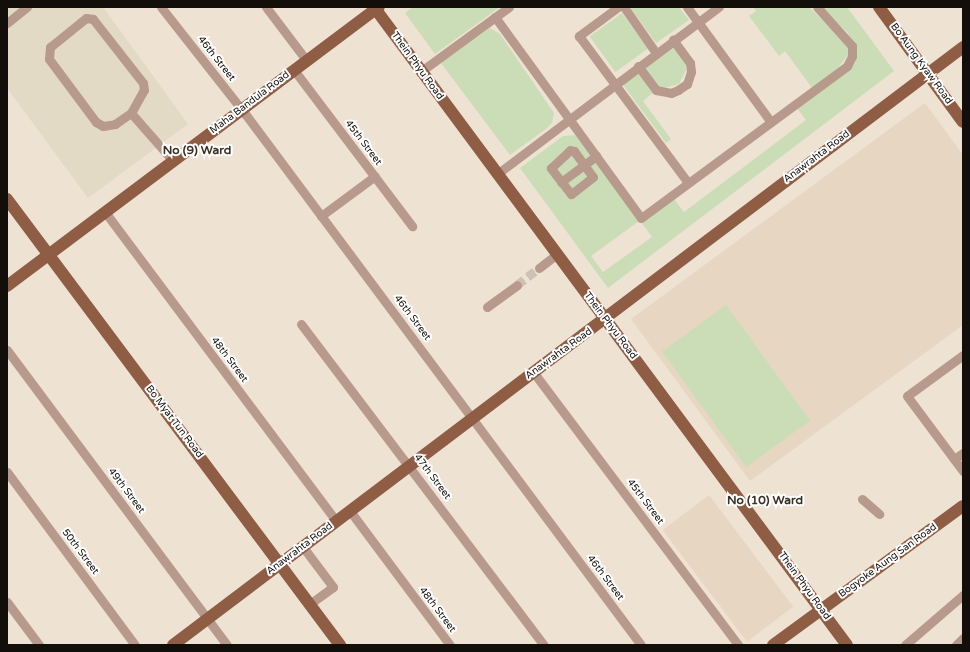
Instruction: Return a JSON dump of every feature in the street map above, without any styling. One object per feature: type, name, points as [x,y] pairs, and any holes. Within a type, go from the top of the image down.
[{"type":"main road","name":"Bo Aung Kyaw Road","points":[[879,7],[963,122]]},
{"type":"main road","name":"Maha Bandula Road","points":[[7,286],[173,161],[244,112],[296,73],[307,61],[376,8]]},
{"type":"main road","name":"Thein Phyu Road","points":[[376,8],[420,72],[847,645]]},
{"type":"main road","name":"Anawrahta Road","points":[[173,645],[410,465],[606,320],[963,47]]},
{"type":"main road","name":"Bo Myat Tun Road","points":[[7,199],[340,645]]},
{"type":"main road","name":"Bogyoke Aung San Road","points":[[787,645],[824,613],[963,506]]},
{"type":"main road","name":"Bogyoke Aung San Road","points":[[774,645],[824,613],[963,516]]},
{"type":"street","points":[[7,23],[27,7]]},
{"type":"street","name":"46th Street","points":[[162,7],[244,112],[641,645]]},
{"type":"street","points":[[266,7],[307,61]]},
{"type":"street","points":[[420,72],[509,7]]},
{"type":"street","points":[[618,7],[579,36],[688,183]]},
{"type":"street","points":[[624,7],[656,53]]},
{"type":"street","points":[[687,7],[771,122]]},
{"type":"street","points":[[497,174],[570,120],[614,84],[719,7]]},
{"type":"street","points":[[495,17],[641,218],[847,66],[852,56],[852,46],[846,37],[817,7]]},
{"type":"street","points":[[86,18],[93,19],[143,83],[144,90],[131,113],[115,124],[103,126],[96,122],[49,59],[50,47],[86,18]]},
{"type":"street","points":[[638,66],[656,90],[663,93],[672,93],[687,84],[691,72],[690,63],[673,40]]},
{"type":"street","name":"45th Street","points":[[296,73],[374,176],[321,216]]},
{"type":"street","points":[[131,113],[173,161]]},
{"type":"street","points":[[574,150],[584,165],[593,174],[591,181],[571,194],[551,168],[568,152],[574,150]]},
{"type":"street","points":[[561,182],[596,156]]},
{"type":"street","points":[[374,176],[412,226]]},
{"type":"street","name":"48th Street","points":[[105,212],[336,521]]},
{"type":"street","points":[[539,268],[557,254]]},
{"type":"street","points":[[488,307],[517,284]]},
{"type":"street","name":"47th Street","points":[[301,324],[410,465],[544,645]]},
{"type":"street","name":"49th Street","points":[[7,350],[227,645]]},
{"type":"street","points":[[963,355],[908,396],[963,471]]},
{"type":"street","name":"45th Street","points":[[534,373],[738,645]]},
{"type":"street","points":[[954,459],[963,453]]},
{"type":"street","name":"50th Street","points":[[7,472],[135,645]]},
{"type":"street","points":[[862,499],[879,514]]},
{"type":"street","name":"48th Street","points":[[350,511],[450,645]]},
{"type":"street","points":[[303,546],[333,586],[310,604]]},
{"type":"street","points":[[905,645],[963,595]]},
{"type":"street","points":[[7,602],[39,645]]},
{"type":"street","points":[[956,645],[963,638]]},
{"type":"shaded area","points":[[7,7],[103,7],[188,124],[88,198],[7,88]]},
{"type":"shaded area","points":[[925,103],[963,155],[963,325],[750,481],[631,319]]},
{"type":"shaded area","points":[[709,495],[793,607],[747,642],[663,530]]},
{"type":"green space","points":[[413,7],[500,7],[435,54],[405,13]]},
{"type":"green space","points":[[630,7],[679,7],[689,20],[656,43]]},
{"type":"green space","points":[[753,7],[809,7],[844,41],[848,49],[848,55],[838,68],[812,88],[785,51],[779,56],[749,16],[756,11]]},
{"type":"green space","points":[[821,7],[847,7],[894,71],[608,288],[520,168],[563,136],[575,135],[579,140],[639,221],[591,256],[603,272],[652,237],[641,222],[673,198],[684,212],[806,120],[797,108],[856,57],[857,49],[847,32]]},
{"type":"green space","points":[[622,13],[648,49],[616,72],[590,37]]},
{"type":"green space","points":[[490,28],[500,34],[554,113],[552,123],[546,129],[510,155],[441,63]]},
{"type":"green space","points":[[673,46],[685,63],[686,70],[679,84],[664,88],[657,85],[644,68]]},
{"type":"green space","points":[[637,73],[654,92],[643,101],[671,139],[666,143],[624,86],[624,83]]},
{"type":"green space","points":[[726,305],[810,421],[746,467],[662,351]]},
{"type":"tunnel","points":[[517,285],[539,268]]},
{"type":"district","name":"No (9) Ward","points":[[197,151]]},
{"type":"district","name":"No (10) Ward","points":[[765,501]]}]
